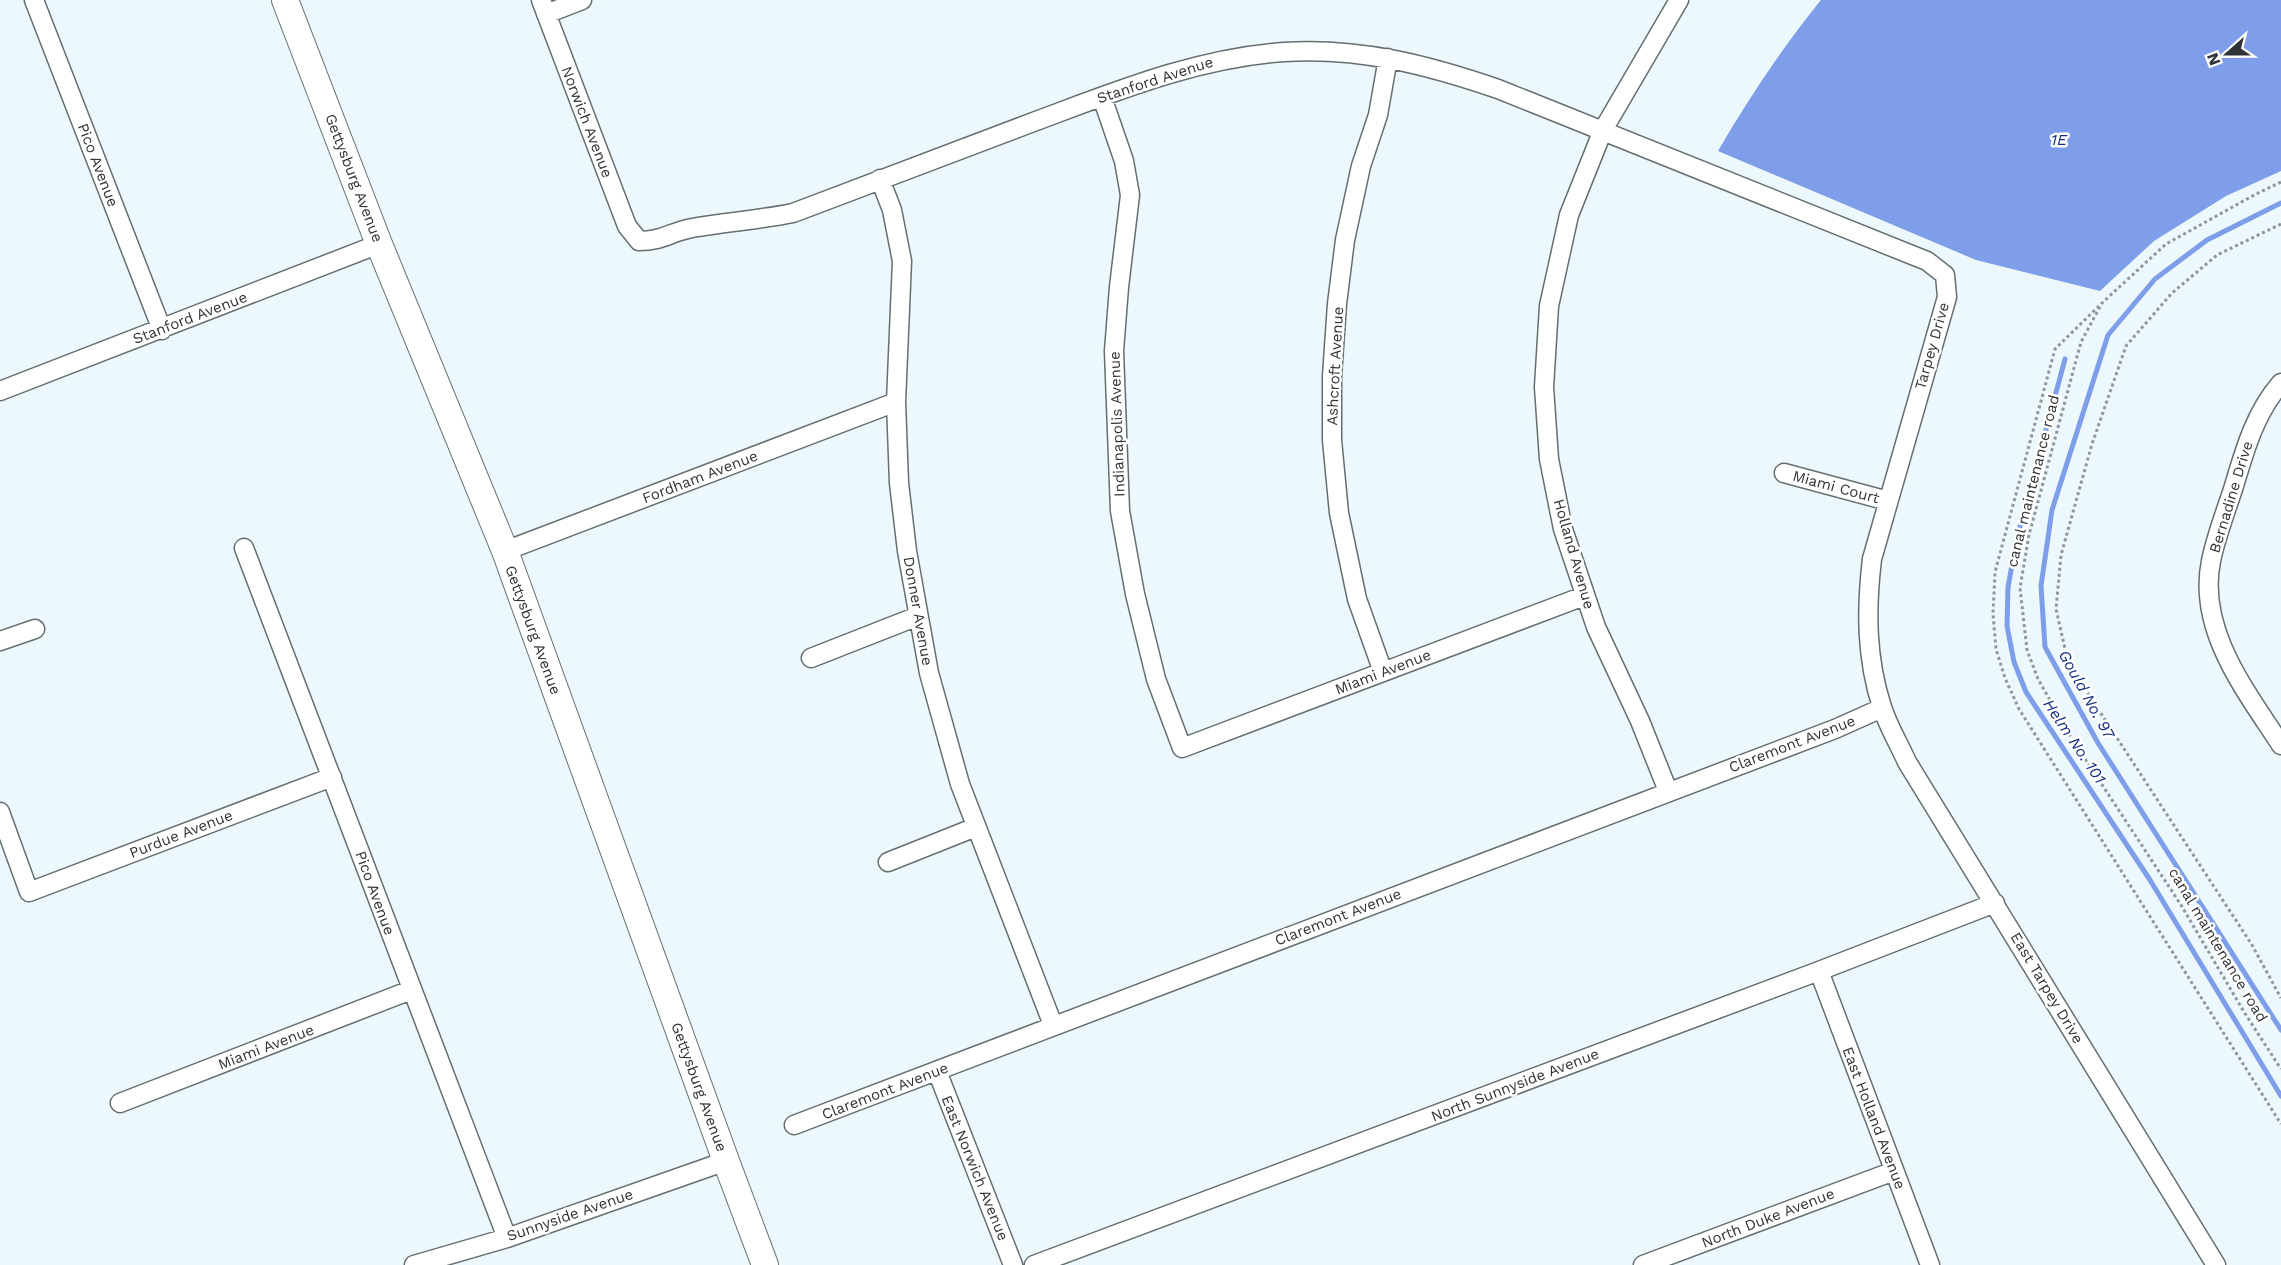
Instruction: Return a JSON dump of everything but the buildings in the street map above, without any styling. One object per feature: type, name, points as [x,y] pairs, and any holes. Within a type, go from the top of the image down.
[{"type":"street","name":"Pico Avenue","points":[[34,0],[162,330]]},
{"type":"street","name":"Gettysburg Avenue","points":[[285,0],[379,244],[505,551],[765,1265]]},
{"type":"street","points":[[543,7],[582,0]]},
{"type":"street","points":[[1603,130],[1679,0]]},
{"type":"street","name":"Norwich Avenue","points":[[543,7],[627,226],[639,241]]},
{"type":"street","name":"Stanford Avenue","points":[[639,241],[656,241],[687,230],[716,224],[758,220],[793,213],[1102,97],[1183,69],[1246,56],[1324,51],[1388,58],[1441,69],[1603,130]]},
{"type":"street","name":"Ashcroft Avenue","points":[[1383,672],[1357,599],[1339,513],[1332,440],[1332,376],[1337,304],[1345,240],[1361,166],[1378,115],[1388,58]]},
{"type":"street","name":"Indianapolis Avenue","points":[[1102,97],[1124,161],[1130,195],[1114,351],[1120,511],[1135,594],[1156,679],[1182,748]]},
{"type":"street","name":"Tarpey Drive","points":[[1603,130],[1927,261],[1945,274],[1947,297],[1872,559],[1867,601],[1868,636],[1872,670],[1882,708]]},
{"type":"street","name":"Holland Avenue","points":[[1603,130],[1569,215],[1549,306],[1544,387],[1549,459],[1563,529],[1584,596],[1640,721],[1668,791]]},
{"type":"street","name":"Donner Avenue","points":[[880,179],[892,210],[902,261],[896,402],[899,483],[918,616],[942,726],[960,784],[1053,1025]]},
{"type":"street","name":"Stanford Avenue","points":[[0,391],[379,244]]},
{"type":"street","name":"Bernadine Drive","points":[[2280,385],[2260,412],[2248,440],[2211,562],[2209,590],[2213,620],[2222,647],[2281,745]]},
{"type":"street","name":"Fordham Avenue","points":[[505,551],[896,402]]},
{"type":"street","name":"Miami Court","points":[[1785,473],[1888,501]]},
{"type":"street","name":"Pico Avenue","points":[[244,548],[507,1238]]},
{"type":"street","name":"Miami Avenue","points":[[1182,748],[1584,596]]},
{"type":"street","points":[[811,658],[918,616]]},
{"type":"street","points":[[0,641],[34,629]]},
{"type":"street","name":"Claremont Avenue","points":[[794,1125],[1835,729],[1882,708]]},
{"type":"street","name":"East Tarpey Drive","points":[[1882,708],[1907,762],[2216,1265]]},
{"type":"street","name":"Purdue Avenue","points":[[0,812],[29,892],[332,777]]},
{"type":"street","points":[[888,862],[976,827]]},
{"type":"street","name":"North Sunnyside Avenue","points":[[1034,1265],[1995,903]]},
{"type":"street","name":"East Holland Avenue","points":[[1819,971],[1930,1265]]},
{"type":"street","name":"Miami Avenue","points":[[120,1103],[411,990]]},
{"type":"street","name":"East Norwich Avenue","points":[[937,1071],[1013,1265]]},
{"type":"street","name":"Sunnyside Avenue","points":[[414,1265],[507,1238],[726,1161]]},
{"type":"street","name":"North Duke Avenue","points":[[1643,1265],[1894,1171]]},
{"type":"path","name":"canal maintenance road","points":[[2281,182],[2166,244],[2102,303],[2081,342],[2029,535],[2020,588],[2027,650],[2037,679],[2072,739],[2181,905],[2244,1012],[2281,1069]]},
{"type":"path","name":"canal maintenance road","points":[[2281,224],[2217,255],[2172,292],[2126,346],[2092,444],[2061,555],[2056,609],[2066,653],[2083,685],[2252,945],[2281,998]]},
{"type":"path","points":[[2102,303],[2055,349],[1995,572],[1993,614],[1996,649],[2005,678],[2019,709],[2281,1124]]},
{"type":"water","name":"1E","points":[[1821,0],[2281,0],[2281,171],[2226,196],[2154,241],[2100,291],[1976,260],[1718,151],[1766,74]]},
{"type":"waterway","name":"Gould No. 97","points":[[2281,203],[2207,240],[2155,279],[2108,335],[2052,510],[2041,586],[2045,647],[2098,743],[2281,1030]]},
{"type":"waterway","name":"Helm No. 101","points":[[2065,359],[2017,538],[2008,587],[2007,626],[2014,662],[2026,692],[2150,880],[2281,1096]]}]
